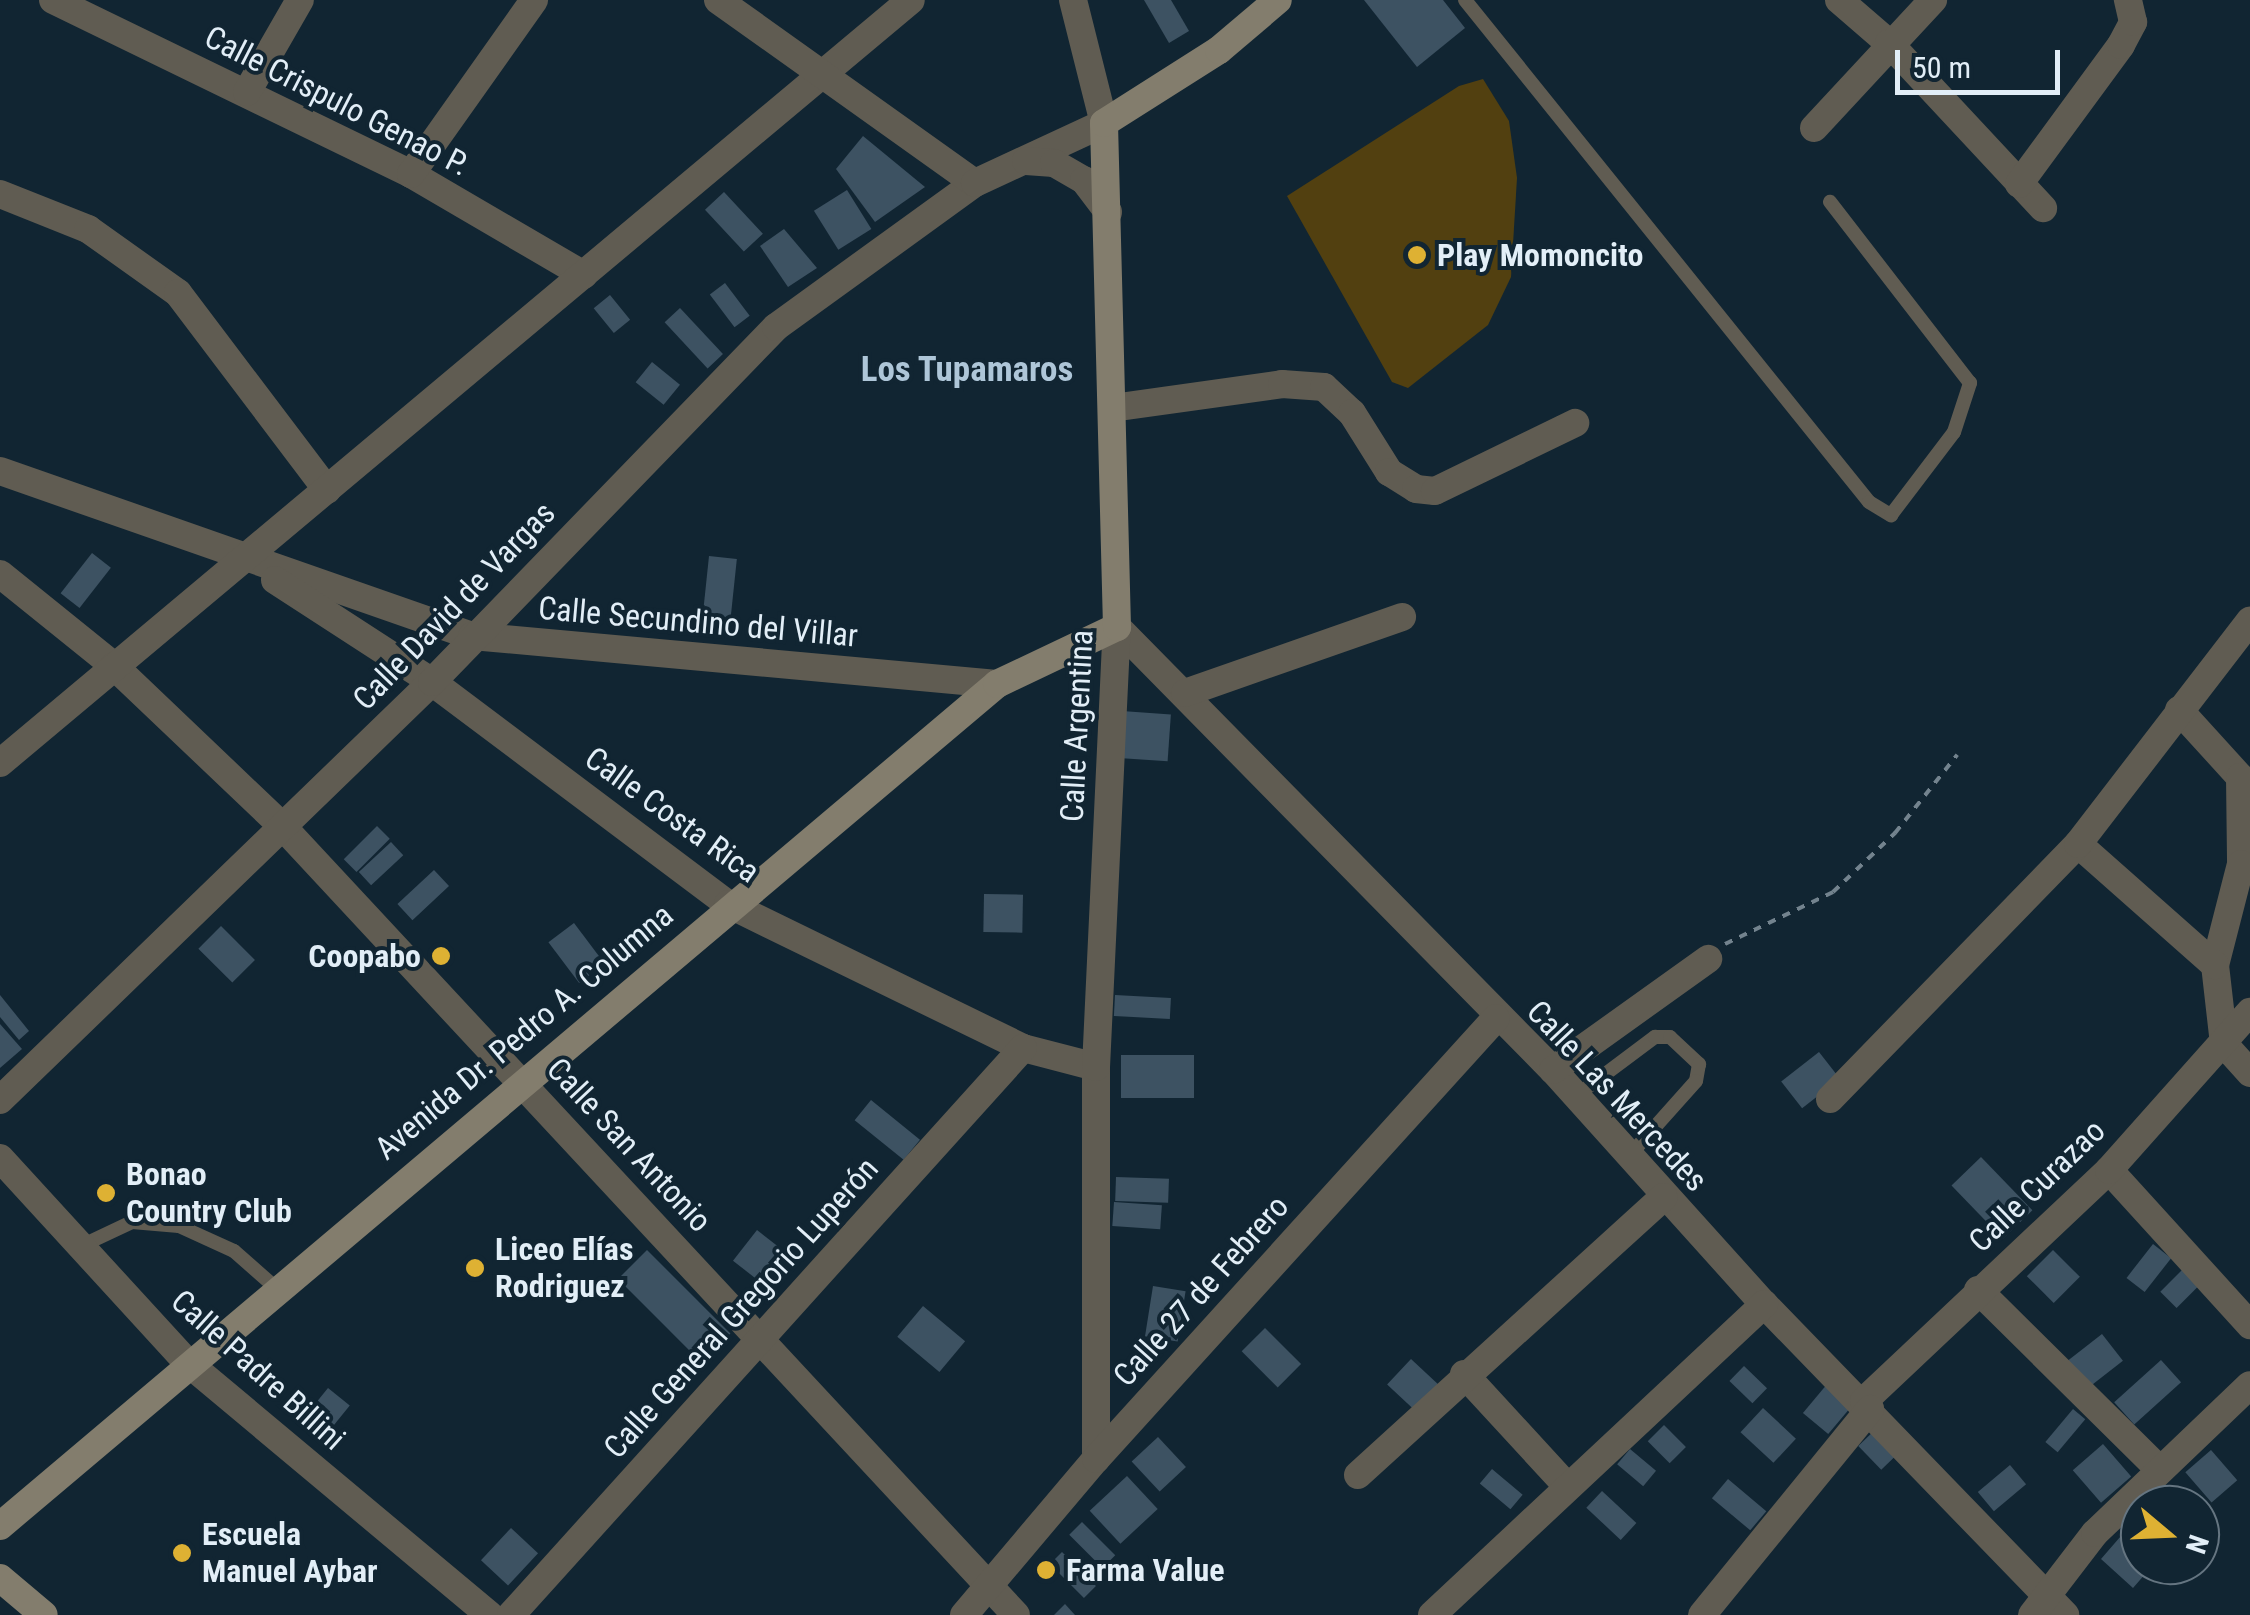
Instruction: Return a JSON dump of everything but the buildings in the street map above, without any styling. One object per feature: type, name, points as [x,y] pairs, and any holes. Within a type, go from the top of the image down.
[{"type":"main road","points":[[1104,124],[1219,50],[1278,0]]},
{"type":"main road","name":"Calle Argentina","points":[[1104,124],[1117,627]]},
{"type":"main road","name":"Avenida Dr. Pedro A. Columna","points":[[0,1526],[728,904],[997,684],[1117,627]]},
{"type":"main road","points":[[0,1578],[44,1615]]},
{"type":"street","name":"Calle Crispulo Genao P.","points":[[53,0],[411,174],[584,275]]},
{"type":"street","points":[[247,92],[300,0]]},
{"type":"street","points":[[411,174],[534,0]]},
{"type":"street","points":[[718,0],[816,74],[976,184]]},
{"type":"street","points":[[0,764],[240,558],[584,275],[816,74],[911,0]]},
{"type":"street","name":"Calle Argentina","points":[[1072,0],[1104,124]]},
{"type":"street","points":[[1839,0],[1889,44],[2043,208]]},
{"type":"street","points":[[1814,128],[1932,0]]},
{"type":"street","points":[[2019,184],[2121,44],[2133,22],[2128,0]]},
{"type":"street","name":"Calle David de Vargas","points":[[0,1100],[432,682],[472,636],[776,327],[976,184],[1104,124]]},
{"type":"street","points":[[1025,160],[1054,162],[1084,180],[1108,212]]},
{"type":"street","points":[[0,194],[88,229],[178,293],[327,490]]},
{"type":"street","points":[[1112,408],[1282,384],[1324,388],[1352,413],[1390,472],[1416,489],[1435,490],[1575,423]]},
{"type":"street","name":"Calle Secundino del Villar","points":[[0,471],[472,636],[997,684]]},
{"type":"street","name":"Calle Costa Rica","points":[[240,558],[432,682],[728,904],[1023,1048],[1096,1067]]},
{"type":"street","name":"Calle San Antonio","points":[[0,574],[114,666],[284,828],[992,1584],[1016,1615]]},
{"type":"street","points":[[1185,693],[1402,616]]},
{"type":"street","points":[[1830,1100],[2078,844],[2250,621]]},
{"type":"street","name":"Calle Argentina","points":[[1096,1458],[1096,1067],[1117,627]]},
{"type":"street","name":"Calle Las Mercedes","points":[[1117,627],[1496,1018],[1553,1070],[1664,1197],[1764,1304],[1867,1405],[2048,1608]]},
{"type":"street","points":[[2179,710],[2240,777],[2245,867],[2214,965],[2224,1044],[2250,1073]]},
{"type":"street","points":[[2078,844],[2214,965]]},
{"type":"street","points":[[1553,1070],[1708,959]]},
{"type":"street","name":"Calle Curazao","points":[[1702,1615],[1867,1405],[1978,1290],[2108,1170],[2250,1012]]},
{"type":"street","name":"Calle 27 de Febrero","points":[[964,1615],[1096,1458],[1496,1018]]},
{"type":"street","name":"Calle General Gregorio Luperón","points":[[511,1615],[1023,1048]]},
{"type":"street","name":"Calle Padre Billini","points":[[0,1158],[188,1363],[489,1615]]},
{"type":"street","points":[[2108,1170],[2250,1325]]},
{"type":"street","points":[[1358,1475],[1464,1374],[1664,1197]]},
{"type":"street","points":[[1978,1290],[2160,1470]]},
{"type":"street","points":[[1432,1615],[1764,1304]]},
{"type":"street","points":[[1464,1374],[1567,1486]]},
{"type":"street","points":[[2048,1608],[2094,1533],[2250,1385]]},
{"type":"lane","points":[[1466,0],[1869,502],[1891,516],[1954,432],[1970,383],[1830,202]]},
{"type":"lane","points":[[1576,1096],[1655,1037],[1670,1037],[1699,1064],[1696,1080],[1628,1156]]},
{"type":"lane","points":[[81,1246],[132,1222],[179,1226],[234,1252],[276,1288]]},
{"type":"path","points":[[1708,959],[1738,932],[1833,892],[1894,833],[1957,755]]},
{"type":"shaded area","name":"Play Momoncito","points":[[1483,79],[1509,121],[1517,178],[1511,277],[1488,325],[1408,388],[1392,382],[1287,196],[1459,86]]},
{"type":"place","name":"Play Momoncito","points":[[1417,255]]},
{"type":"place","name":"Coopabo","points":[[441,956]]},
{"type":"place","name":"Bonao Country Club","points":[[106,1193]]},
{"type":"place","name":"Liceo Elías Rodriguez","points":[[475,1268]]},
{"type":"place","name":"Escuela Manuel Aybar","points":[[182,1553]]},
{"type":"place","name":"Farma Value","points":[[1046,1570]]},
{"type":"district","name":"Los Tupamaros","points":[[967,370]]}]
